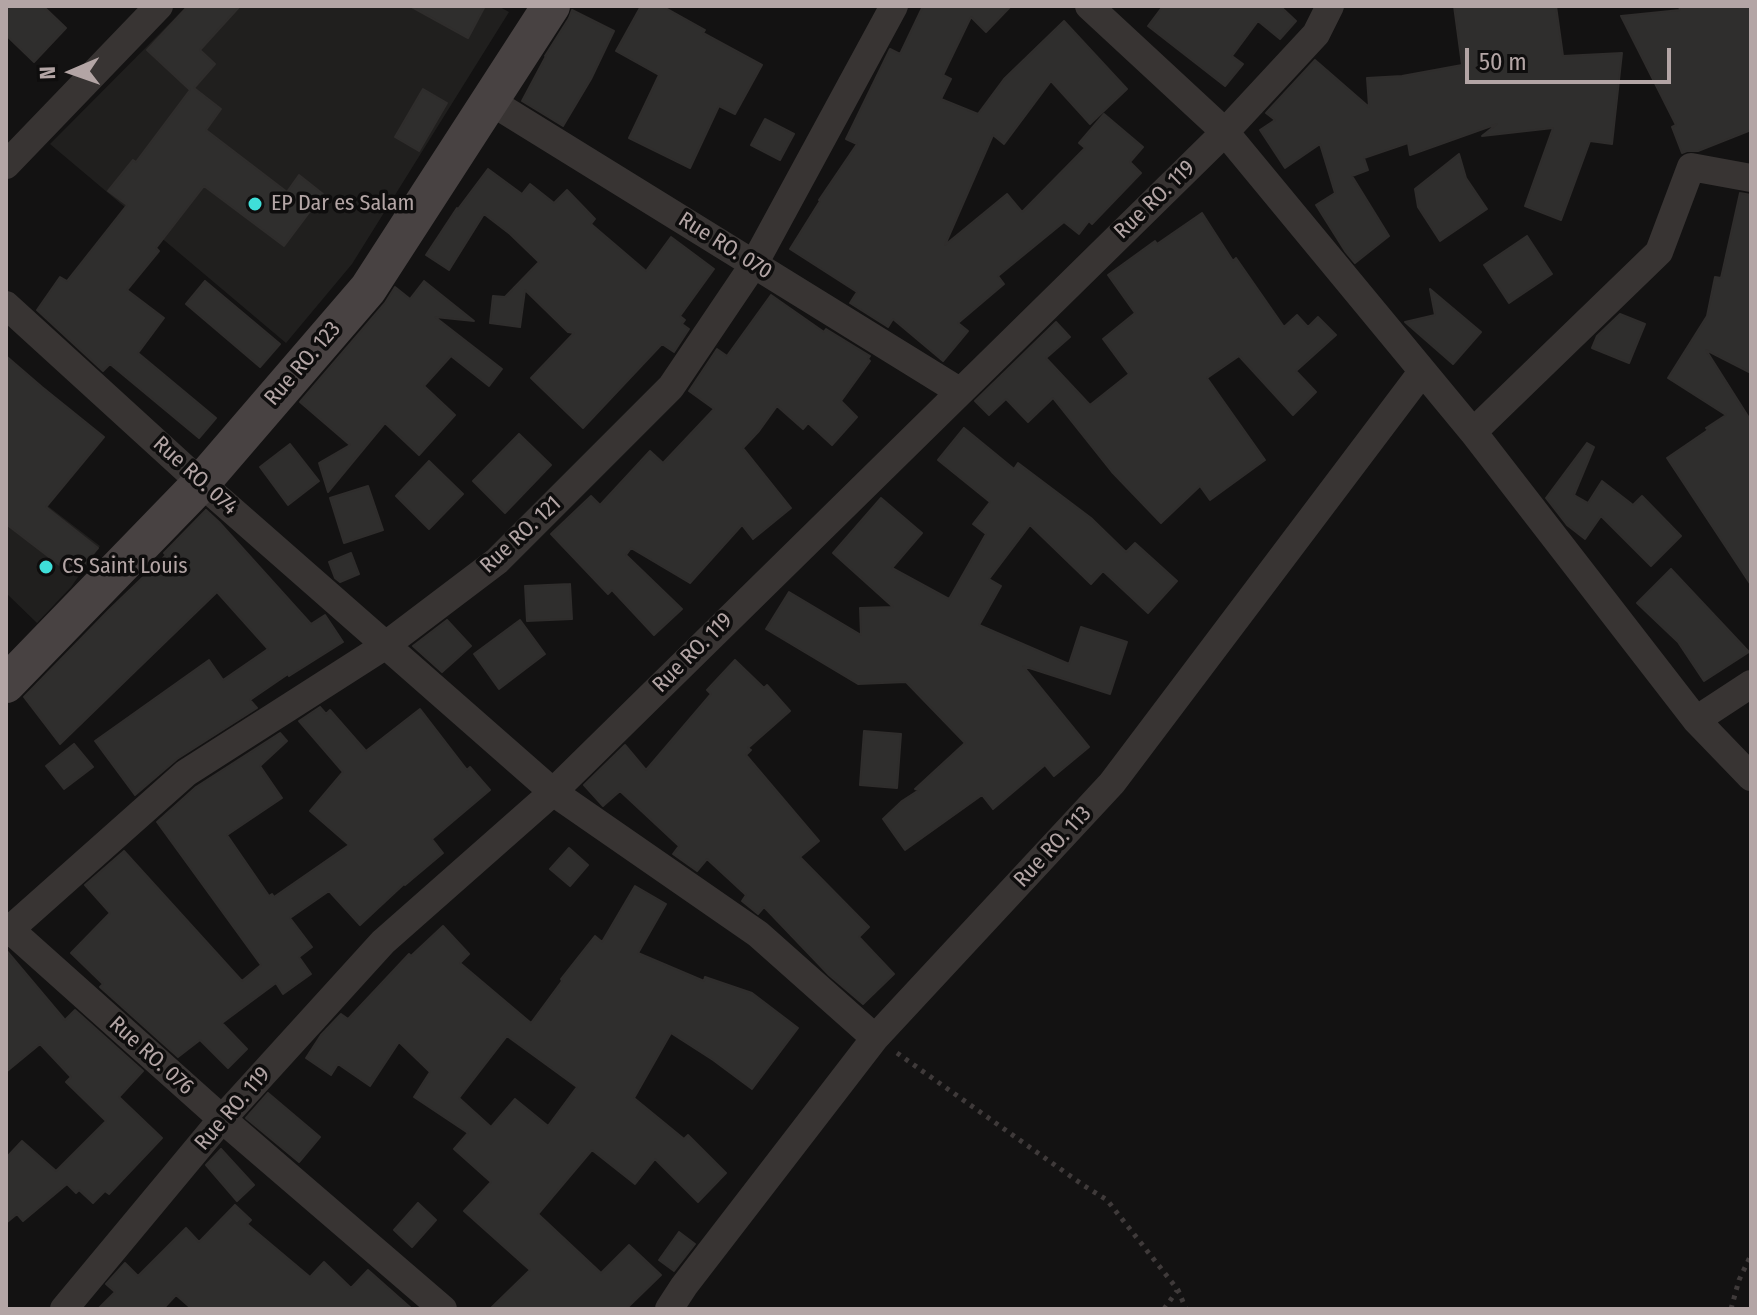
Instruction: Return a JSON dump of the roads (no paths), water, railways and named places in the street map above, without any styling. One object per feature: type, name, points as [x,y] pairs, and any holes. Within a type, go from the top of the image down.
[{"type":"street","points":[[6,165],[159,6]]},
{"type":"street","name":"Rue RO. 123","points":[[6,684],[201,483],[368,289],[551,6]]},
{"type":"street","name":"Rue RO. 121","points":[[7,930],[186,773],[386,645],[497,561],[671,387],[754,264],[894,6]]},
{"type":"street","points":[[1089,6],[1225,132],[1473,432],[1696,720],[1751,777]]},
{"type":"street","name":"Rue RO. 119","points":[[64,1309],[222,1119],[383,942],[553,792],[1225,132],[1316,34],[1330,6]]},
{"type":"street","name":"Rue RO. 070","points":[[490,101],[959,391]]},
{"type":"street","points":[[1473,432],[1659,252],[1691,167],[1751,178]]},
{"type":"street","name":"Rue RO. 074","points":[[6,305],[201,483],[553,792],[758,934],[875,1038]]},
{"type":"street","name":"Rue RO. 113","points":[[669,1309],[875,1038],[1112,783],[1422,372]]},
{"type":"street","points":[[1696,720],[1751,684]]},
{"type":"street","name":"Rue RO. 076","points":[[7,930],[443,1309]]},
{"type":"place","name":"EP Dar es Salam","points":[[255,204]]},
{"type":"place","name":"CS Saint Louis","points":[[46,567]]}]
